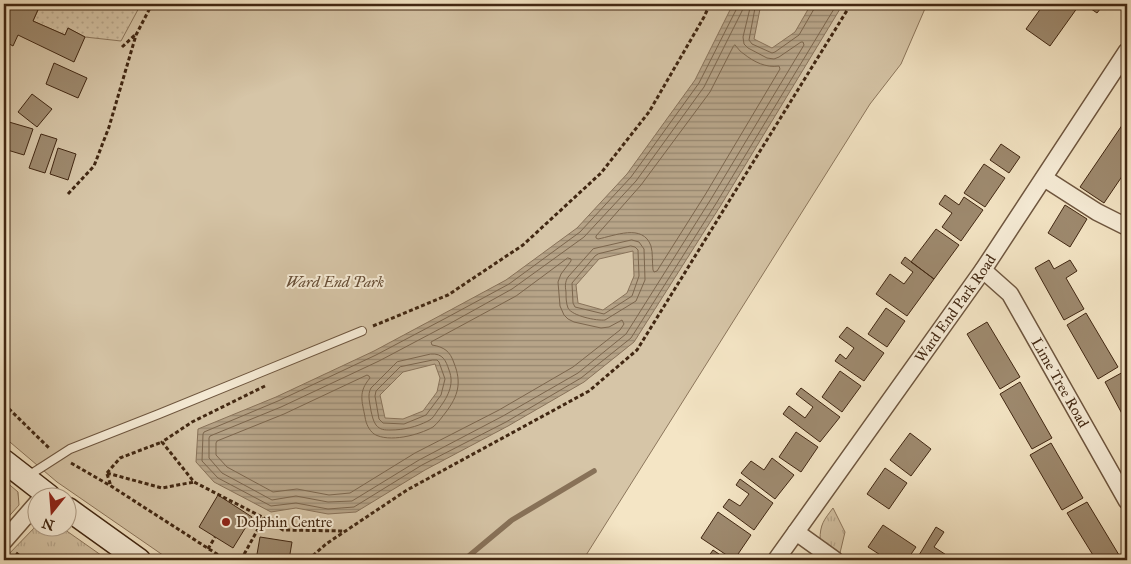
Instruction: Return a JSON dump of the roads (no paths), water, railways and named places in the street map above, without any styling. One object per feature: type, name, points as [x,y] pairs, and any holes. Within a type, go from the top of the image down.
[{"type":"main road","points":[[4,461],[33,486]]},
{"type":"main road","points":[[78,516],[139,560]]},
{"type":"street","name":"Ward End Park Road","points":[[776,560],[983,270],[1127,51]]},
{"type":"street","points":[[1044,178],[1097,212],[1127,227]]},
{"type":"street","name":"Lime Tree Road","points":[[983,270],[1010,294],[1127,500]]},
{"type":"street","points":[[4,540],[28,514]]},
{"type":"street","points":[[796,532],[835,560]]},
{"type":"lane","points":[[25,478],[70,449],[362,331]]},
{"type":"water","points":[[733,4],[765,4],[760,9],[754,39],[772,48],[795,32],[810,4],[843,4],[721,205],[634,342],[584,382],[508,426],[425,470],[356,512],[328,514],[296,508],[271,512],[214,482],[196,462],[198,429],[276,397],[374,351],[506,280],[577,228],[627,174],[695,80]],"holes":[[[633,251],[634,276],[627,293],[603,310],[578,303],[576,285],[599,259]],[[435,364],[440,378],[437,392],[423,411],[403,419],[385,418],[380,395],[403,372]]]},
{"type":"waterway","points":[[464,560],[512,520],[594,471]]},
{"type":"place","name":"Dolphin Centre","points":[[226,522]]},
{"type":"park label","name":"Ward End Park","points":[[335,282]]}]
